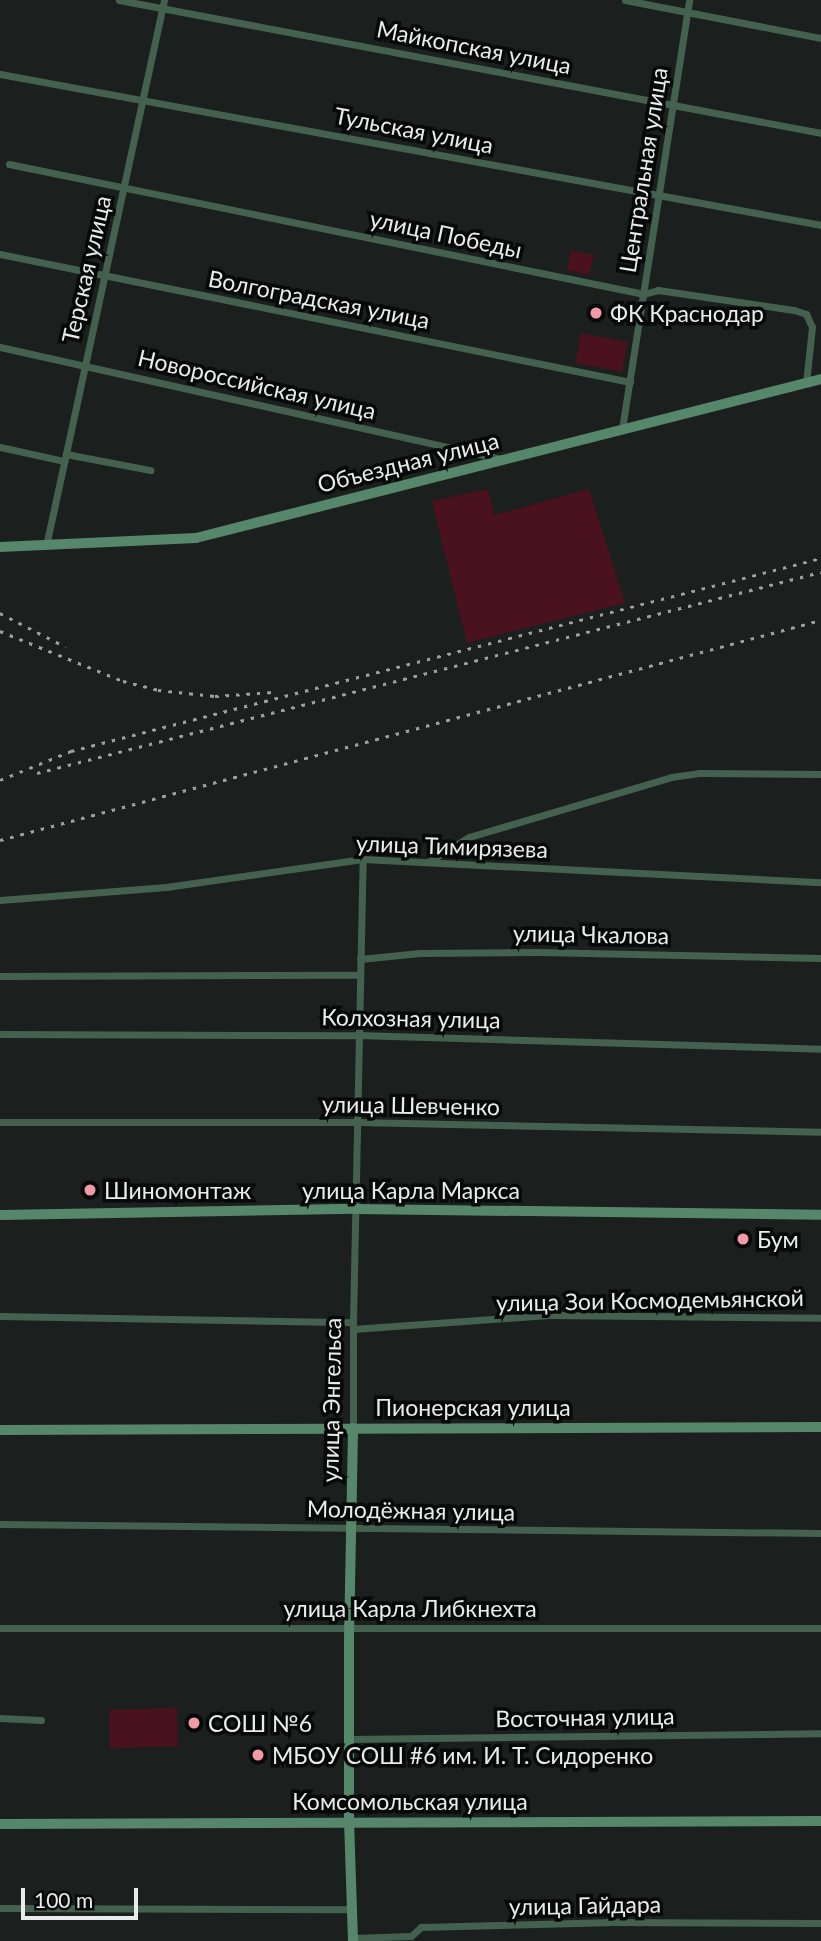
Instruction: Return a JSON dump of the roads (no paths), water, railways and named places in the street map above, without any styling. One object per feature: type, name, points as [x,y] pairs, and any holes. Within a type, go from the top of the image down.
[{"type":"street","name":"Майкопская улица","points":[[119,0],[163,4],[821,133]]},
{"type":"street","points":[[625,0],[821,38]]},
{"type":"street","name":"Центральная улица","points":[[622,429],[689,0]]},
{"type":"street","name":"Терская улица","points":[[46,546],[163,4]]},
{"type":"street","name":"Тульская улица","points":[[0,74],[821,225]]},
{"type":"street","name":"улица Победы","points":[[9,163],[644,294],[658,290],[806,314],[813,327],[806,383]]},
{"type":"street","name":"Волгоградская улица","points":[[0,254],[630,382]]},
{"type":"street","name":"Новороссийская улица","points":[[0,347],[505,460]]},
{"type":"street","name":"Объездная улица","points":[[0,548],[195,538],[821,379]]},
{"type":"street","points":[[0,447],[150,470]]},
{"type":"street","points":[[427,862],[470,837],[671,777],[699,773],[821,774]]},
{"type":"street","name":"улица Тимирязева","points":[[0,900],[166,887],[363,859],[821,882]]},
{"type":"street","name":"улица Энгельса","points":[[353,1940],[349,1822],[349,1529],[363,859]]},
{"type":"street","name":"улица Чкалова","points":[[360,959],[419,953],[538,952],[821,958]]},
{"type":"street","points":[[0,976],[359,975]]},
{"type":"street","name":"Колхозная улица","points":[[0,1034],[358,1035],[821,1049]]},
{"type":"street","name":"улица Шевченко","points":[[0,1122],[357,1122],[821,1132]]},
{"type":"street","name":"улица Карла Маркса","points":[[0,1215],[355,1209],[821,1215]]},
{"type":"street","name":"улица Зои Космодемьянской","points":[[0,1316],[353,1325],[548,1315],[821,1318]]},
{"type":"street","name":"Пионерская улица","points":[[0,1430],[821,1427]]},
{"type":"street","name":"Молодёжная улица","points":[[0,1524],[821,1533]]},
{"type":"street","name":"улица Карла Либкнехта","points":[[0,1628],[821,1628]]},
{"type":"street","points":[[0,1718],[41,1720]]},
{"type":"street","name":"Восточная улица","points":[[349,1739],[821,1733]]},
{"type":"street","name":"Комсомольская улица","points":[[0,1824],[821,1821]]},
{"type":"street","points":[[0,1908],[353,1909]]},
{"type":"street","name":"улица Гайдара","points":[[353,1940],[411,1936],[421,1927],[607,1922],[821,1923]]},
{"type":"railway","points":[[0,780],[71,751],[821,558]]},
{"type":"railway","points":[[37,773],[821,572]]},
{"type":"railway","points":[[0,613],[66,647]]},
{"type":"railway","points":[[0,840],[821,620]]},
{"type":"railway","points":[[0,631],[123,681],[158,690],[215,696],[274,692]]},
{"type":"place","name":"ФК Краснодар","points":[[596,313]]},
{"type":"place","name":"Шиномонтаж","points":[[90,1190]]},
{"type":"place","name":"Бум","points":[[743,1239]]},
{"type":"place","name":"СОШ №6","points":[[194,1723]]},
{"type":"place","name":"МБОУ СОШ #6 им. И. Т. Сидоренко","points":[[258,1755]]}]
